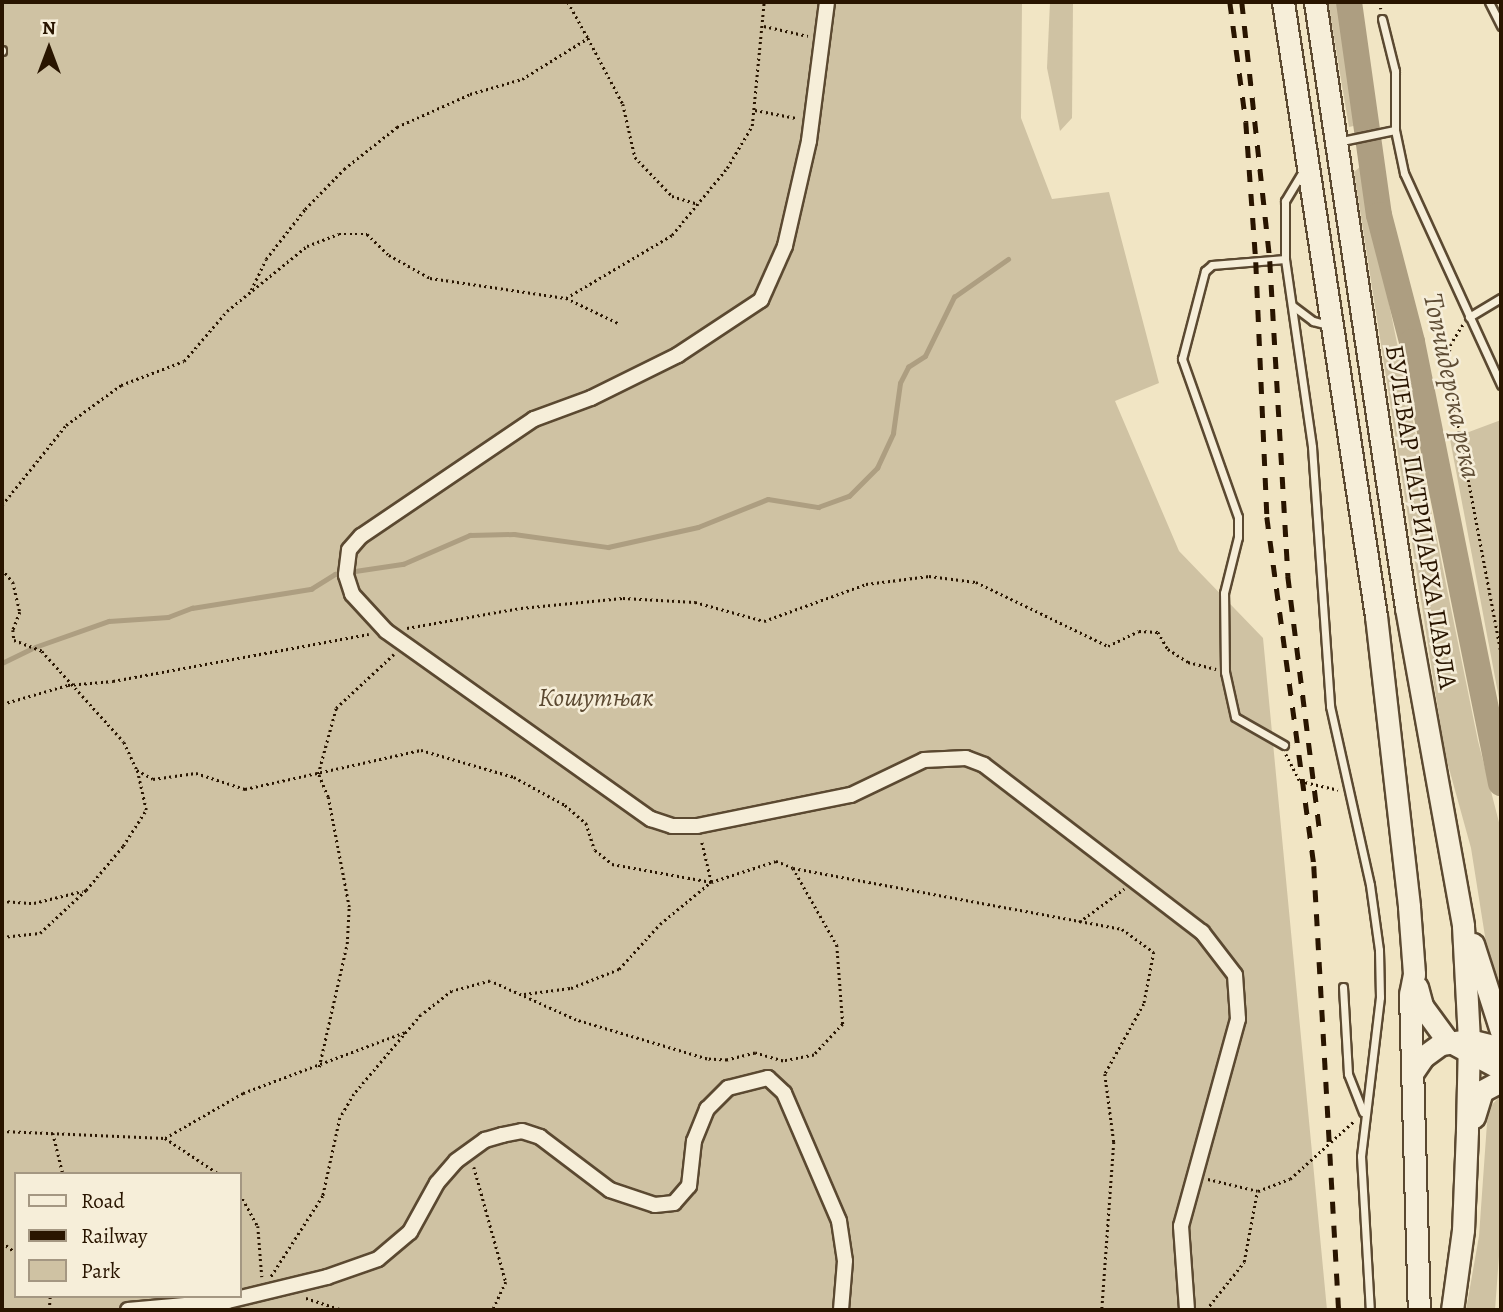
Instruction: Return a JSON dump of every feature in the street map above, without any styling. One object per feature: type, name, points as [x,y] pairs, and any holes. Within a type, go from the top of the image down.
[{"type":"main road","points":[[1283,2],[1377,616],[1414,974],[1412,1038],[1419,1310]]},
{"type":"main road","name":"БУЛЕВАР ПАТРИЈАРХА ПАВЛА","points":[[1315,2],[1340,141],[1419,689],[1463,926],[1463,1046],[1467,1131],[1463,1230],[1452,1310]]},
{"type":"main road","points":[[1463,926],[1475,948],[1501,1031]]},
{"type":"main road","points":[[1414,974],[1422,1006],[1463,1046],[1501,1069]]},
{"type":"main road","points":[[1413,1072],[1433,1048],[1501,1048]]},
{"type":"main road","points":[[1467,1131],[1482,1091],[1501,1081]]},
{"type":"street","points":[[827,2],[813,121],[785,246],[761,300],[678,355],[591,398],[534,419],[361,536],[345,569],[352,594],[386,631],[628,807],[672,826],[697,826],[851,795],[914,764],[954,756],[985,765],[1137,880],[1216,945],[1235,975],[1239,993],[1235,1038],[1194,1173],[1181,1226],[1187,1310]]},
{"type":"street","points":[[242,1298],[378,1259],[410,1232],[437,1183],[470,1150],[485,1140],[522,1131],[540,1137],[610,1190],[667,1205],[679,1200],[689,1186],[694,1141],[707,1109],[728,1088],[768,1078],[784,1093],[839,1221],[845,1261],[841,1310]]},
{"type":"street","points":[[128,1310],[242,1298]]},
{"type":"lane","points":[[1489,2],[1501,26]]},
{"type":"lane","points":[[1382,19],[1395,71],[1395,130],[1416,206],[1501,385]]},
{"type":"lane","points":[[1340,141],[1395,130]]},
{"type":"lane","points":[[1307,164],[1285,201],[1285,259],[1312,447],[1327,679],[1347,793],[1370,885],[1379,950],[1380,997],[1363,1112],[1361,1180],[1370,1310]]},
{"type":"lane","points":[[1283,745],[1235,717],[1225,672],[1224,593],[1238,537],[1238,517],[1182,359],[1185,335],[1205,271],[1212,265],[1285,259]]},
{"type":"lane","points":[[1469,317],[1501,298]]},
{"type":"lane","points":[[1293,306],[1313,321],[1332,326]]},
{"type":"lane","points":[[1343,987],[1348,1074],[1363,1112]]},
{"type":"path","points":[[568,2],[624,104],[635,157],[672,196],[699,204]]},
{"type":"path","points":[[566,298],[672,235],[699,204],[752,126],[764,26],[764,2]]},
{"type":"path","points":[[764,26],[822,39]]},
{"type":"path","points":[[251,292],[266,259],[305,209],[344,169],[397,127],[470,94],[522,79],[588,38]]},
{"type":"path","points":[[755,110],[813,121]]},
{"type":"path","points":[[2,505],[17,481],[66,425],[121,384],[184,361],[227,311],[307,246],[339,234],[367,234],[389,255],[429,278],[566,298],[620,324]]},
{"type":"path","points":[[1469,317],[1451,344],[1447,366],[1501,652]]},
{"type":"path","points":[[2,569],[13,582],[20,612],[13,630],[14,640],[42,651],[68,685],[124,743],[137,770],[146,810],[86,890],[40,933],[2,937]]},
{"type":"path","points":[[2,704],[68,685],[521,608],[623,598],[695,602],[764,621],[866,583],[929,576],[976,582],[1108,646],[1139,631],[1158,632],[1168,649],[1188,662],[1225,672]]},
{"type":"path","points":[[319,1067],[347,944],[349,908],[328,797],[318,774],[336,708],[404,643]]},
{"type":"path","points":[[1283,745],[1289,768],[1300,781],[1347,793]]},
{"type":"path","points":[[137,770],[153,779],[196,773],[245,789],[421,750],[513,778],[565,805],[586,823],[595,850],[612,864],[711,882]]},
{"type":"path","points":[[697,826],[711,882]]},
{"type":"path","points":[[524,994],[571,988],[619,970],[660,924],[711,882],[776,861],[793,868],[1122,929],[1154,952],[1144,1004],[1105,1074],[1114,1142],[1102,1310]]},
{"type":"path","points":[[264,1293],[290,1242],[323,1196],[340,1118],[408,1030],[452,991],[490,981],[524,994],[576,1020],[707,1059],[727,1060],[755,1053],[783,1061],[814,1055],[843,1024],[843,986],[837,945],[793,868]]},
{"type":"path","points":[[1079,922],[1137,880]]},
{"type":"path","points":[[2,901],[34,903],[86,890]]},
{"type":"path","points":[[166,1138],[243,1093],[319,1067],[408,1030]]},
{"type":"path","points":[[1194,1173],[1258,1191],[1300,1173],[1363,1112]]},
{"type":"path","points":[[2,1131],[166,1138],[216,1172]]},
{"type":"path","points":[[53,1133],[63,1172]]},
{"type":"path","points":[[470,1150],[506,1282],[493,1310]]},
{"type":"path","points":[[1206,1310],[1244,1262],[1258,1191]]},
{"type":"path","points":[[242,1198],[258,1226],[264,1293]]},
{"type":"path","points":[[280,1289],[344,1310]]},
{"type":"green space","name":"Кошутњак","points":[[2,2],[1022,2],[1021,118],[1052,199],[1109,192],[1159,383],[1115,401],[1179,551],[1263,638],[1327,1310],[2,1310]]},
{"type":"green space","points":[[1050,2],[1073,2],[1072,118],[1060,131],[1047,68]]},
{"type":"green space","points":[[1328,2],[1346,2],[1358,125],[1349,127]]},
{"type":"green space","points":[[1361,166],[1478,741],[1501,830],[1501,1003],[1487,949],[1471,848],[1445,754],[1354,172]]},
{"type":"green space","points":[[1501,420],[1501,709],[1450,439]]},
{"type":"green space","points":[[1501,1095],[1501,1229],[1495,1310],[1466,1310],[1479,1236],[1488,1109]]},
{"type":"waterway","name":"Топчидерска река","points":[[1349,2],[1379,215],[1412,342],[1501,783]]},
{"type":"waterway","points":[[35,647],[109,621],[168,617],[192,608],[311,589],[335,574],[403,564],[470,535],[514,534],[608,547],[698,527],[768,499],[818,507],[849,496],[877,468],[893,433],[900,383],[908,367],[925,356],[954,297],[1008,259]]},
{"type":"waterway","points":[[2,663],[31,649]]},
{"type":"railway","points":[[1230,2],[1246,122],[1256,262],[1267,517],[1314,866],[1339,1310]]},
{"type":"railway","points":[[1242,2],[1270,261],[1288,576],[1320,832]]}]
